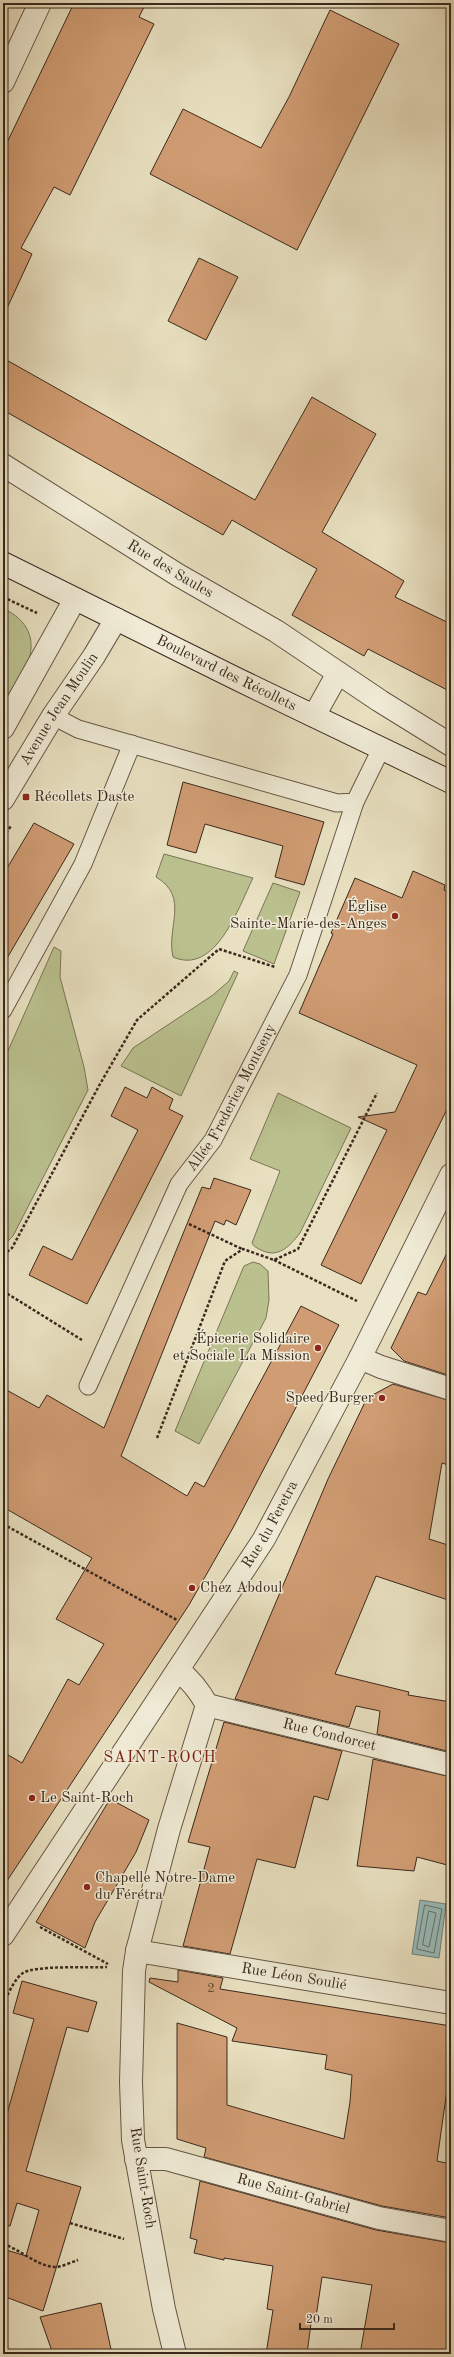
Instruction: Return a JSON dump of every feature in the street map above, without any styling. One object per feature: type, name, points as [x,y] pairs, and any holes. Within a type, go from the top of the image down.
[{"type":"street","points":[[3,82],[40,3]]},
{"type":"street","name":"Rue des Saules","points":[[3,465],[178,574],[276,631],[451,745]]},
{"type":"street","name":"Boulevard des Récollets","points":[[3,563],[451,782]]},
{"type":"street","points":[[3,728],[75,599]]},
{"type":"street","name":"Avenue Jean Moulin","points":[[3,799],[53,716],[94,656],[116,619]]},
{"type":"street","points":[[314,716],[338,672]]},
{"type":"street","name":"Rue du Feretra","points":[[3,1935],[264,1539],[360,1358],[451,1175]]},
{"type":"street","points":[[360,1358],[382,1367],[451,1389]]},
{"type":"street","points":[[178,1670],[188,1677],[199,1690],[207,1705]]},
{"type":"street","name":"Rue Condorcet","points":[[207,1705],[451,1766]]},
{"type":"street","name":"Rue Saint-Roch","points":[[175,2354],[164,2309],[133,2140],[131,2082],[134,1978],[137,1951],[169,1828],[207,1705]]},
{"type":"street","name":"Rue Léon Soulié","points":[[137,1951],[451,2003]]},
{"type":"street","name":"Rue Saint-Gabriel","points":[[136,2159],[166,2159],[379,2218],[451,2231]]},
{"type":"lane","points":[[53,716],[78,729],[337,803],[355,802]]},
{"type":"lane","points":[[3,1010],[82,864],[132,744]]},
{"type":"lane","name":"Allée Frederica Montseny","points":[[88,1386],[179,1184],[213,1140],[298,975],[355,802],[381,749]]},
{"type":"path","points":[[3,1255],[12,1248],[100,1084],[137,1020],[219,949],[271,966]]},
{"type":"path","points":[[274,1260],[298,1249],[377,1093]]},
{"type":"path","points":[[187,1224],[243,1249],[274,1260],[381,1314]]},
{"type":"path","points":[[157,1438],[225,1261],[243,1249]]},
{"type":"path","points":[[3,1291],[103,1353]]},
{"type":"path","points":[[3,1524],[202,1634]]},
{"type":"path","points":[[3,2004],[18,1978],[24,1972],[48,1968],[113,1967],[43,1930]]},
{"type":"path","points":[[70,2223],[153,2248]]},
{"type":"path","points":[[3,2244],[10,2246],[29,2259],[56,2267],[78,2260]]},
{"type":"green space","points":[[3,608],[19,619],[28,631],[31,644],[30,657],[25,672],[3,715]]},
{"type":"green space","points":[[164,854],[253,878],[241,905],[224,935],[214,948],[202,957],[188,960],[173,957],[172,935],[175,913],[174,903],[172,894],[166,885],[156,877]]},
{"type":"green space","points":[[273,883],[300,892],[274,964],[243,951]]},
{"type":"green space","points":[[54,947],[61,951],[60,977],[84,1067],[88,1090],[13,1236],[3,1246],[3,1062]]},
{"type":"green space","points":[[234,971],[238,973],[181,1096],[121,1066],[133,1048],[213,995],[229,981]]},
{"type":"green space","points":[[278,1093],[351,1128],[300,1233],[283,1250],[273,1253],[261,1250],[252,1243],[280,1171],[250,1159]]},
{"type":"green space","points":[[253,1262],[260,1264],[268,1271],[269,1300],[266,1318],[199,1444],[175,1431],[244,1266]]},
{"type":"water","points":[[420,1900],[446,1904],[439,1958],[412,1954]]},
{"type":"building","points":[[74,3],[146,3],[139,17],[154,24],[70,195],[54,187],[21,248],[32,254],[3,317],[3,151]]},
{"type":"building","points":[[330,10],[399,44],[297,250],[150,174],[183,109],[261,148],[289,97]]},
{"type":"building","points":[[199,258],[238,277],[206,340],[168,321]]},
{"type":"building","points":[[3,358],[255,500],[312,397],[376,434],[322,532],[404,581],[395,597],[451,624],[451,692],[368,649],[364,656],[292,615],[317,569],[232,520],[223,535],[3,410]]},
{"type":"building","points":[[183,782],[324,822],[304,885],[275,877],[283,846],[205,824],[196,853],[167,845]]},
{"type":"building","points":[[34,823],[74,844],[3,965],[3,875]]},
{"type":"building","points":[[413,871],[445,885],[444,890],[451,893],[451,1101],[361,1284],[321,1265],[387,1130],[358,1117],[395,1112],[417,1065],[299,1013],[355,878],[402,898]]},
{"type":"building","points":[[125,1087],[147,1098],[152,1087],[173,1099],[169,1109],[183,1116],[87,1304],[29,1275],[43,1246],[72,1260],[138,1130],[111,1116]]},
{"type":"building","points":[[214,1178],[251,1190],[236,1225],[226,1220],[224,1225],[215,1221],[121,1456],[187,1496],[195,1482],[204,1487],[301,1306],[339,1325],[234,1526],[189,1605],[3,1887],[3,1752],[22,1763],[68,1679],[79,1685],[104,1644],[56,1619],[92,1558],[3,1507],[3,1388],[39,1408],[47,1395],[104,1428],[202,1187],[210,1189]]},
{"type":"building","points":[[451,1245],[451,1376],[404,1361],[391,1348],[418,1292],[426,1295]]},
{"type":"building","points":[[393,1384],[451,1401],[451,1466],[442,1463],[429,1539],[451,1546],[451,1601],[376,1576],[335,1674],[409,1692],[408,1695],[451,1702],[451,1752],[377,1734],[380,1711],[356,1706],[349,1727],[235,1699],[328,1479],[367,1398]]},
{"type":"building","points":[[224,1722],[342,1751],[328,1800],[314,1796],[295,1868],[257,1859],[230,1954],[183,1946],[210,1847],[188,1842]]},
{"type":"building","points":[[373,1759],[451,1777],[451,1866],[417,1857],[414,1871],[357,1866]]},
{"type":"building","name":"Chapelle Notre-Dame du Férétra","points":[[110,1799],[149,1820],[136,1852],[95,1922],[85,1948],[36,1922]]},
{"type":"building","points":[[178,1970],[223,1978],[220,1989],[451,2026],[451,2061],[437,2161],[451,2164],[451,2218],[382,2206],[204,2157],[206,2148],[177,2139],[177,2023],[227,2037],[227,2105],[344,2139],[350,2102],[352,2075],[325,2069],[327,2055],[232,2041],[237,2028],[149,1982],[150,1978],[178,1982]]},
{"type":"building","points":[[22,1981],[97,2002],[88,2032],[67,2027],[26,2171],[81,2187],[43,2311],[3,2296],[3,2249],[26,2256],[39,2210],[17,2203],[10,2226],[3,2225],[3,2128],[34,2019],[13,2013]]},
{"type":"building","points":[[200,2181],[376,2230],[451,2243],[451,2354],[360,2354],[372,2285],[322,2277],[316,2317],[312,2316],[307,2354],[266,2354],[273,2310],[267,2309],[273,2266],[224,2258],[224,2260],[194,2253],[197,2240],[190,2238]]},
{"type":"building","points":[[101,2303],[112,2354],[53,2354],[40,2317]]},
{"type":"place","name":"Récollets Daste","points":[[26,797]]},
{"type":"place","name":"Église Sainte-Marie-des-Anges","points":[[395,916]]},
{"type":"place","name":"Épicerie Solidaire et Sociale La Mission","points":[[318,1348]]},
{"type":"place","name":"Speed Burger","points":[[382,1398]]},
{"type":"place","name":"Chez Abdoul","points":[[192,1588]]},
{"type":"place","name":"Le Saint-Roch","points":[[32,1798]]},
{"type":"place","name":"Chapelle Notre-Dame du Férétra","points":[[87,1887]]},
{"type":"district","name":"SAINT-ROCH","points":[[160,1758]]}]
